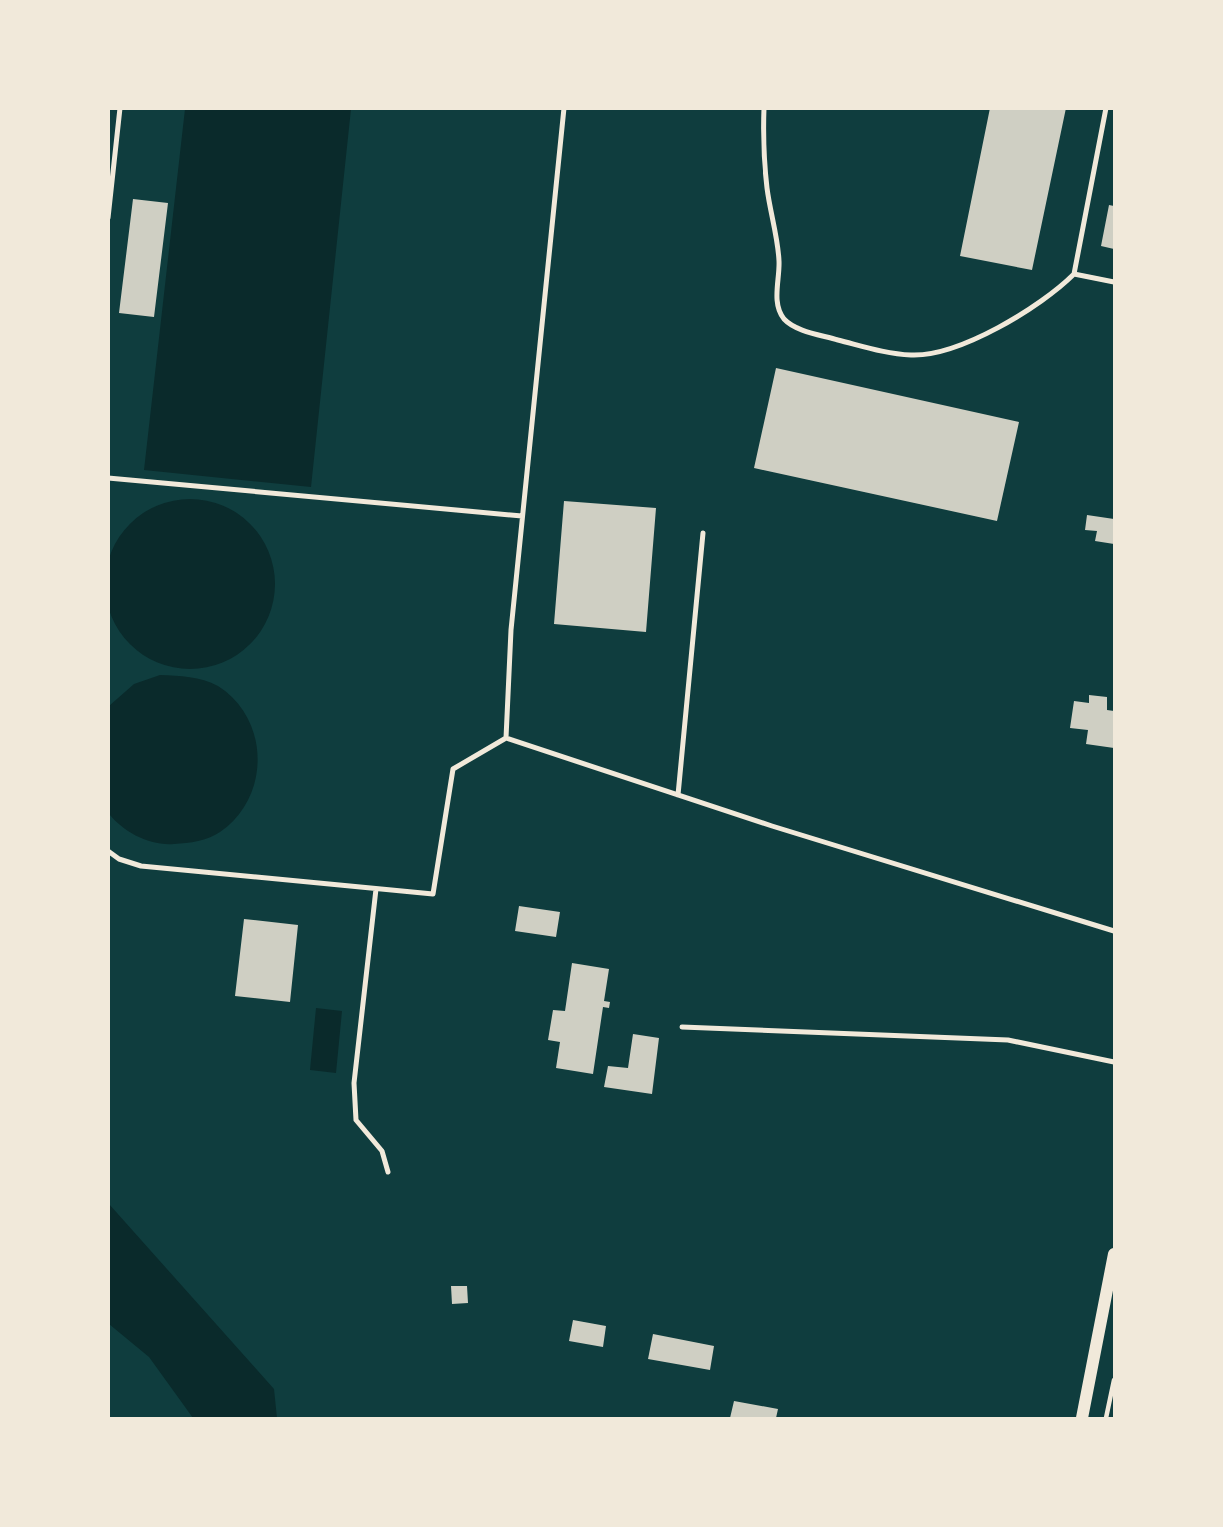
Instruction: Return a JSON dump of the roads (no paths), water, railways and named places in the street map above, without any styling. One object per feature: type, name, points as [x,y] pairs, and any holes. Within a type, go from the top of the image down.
[{"type":"street","points":[[1082,1419],[1115,1254]]},
{"type":"lane","points":[[108,218],[120,108]]},
{"type":"lane","points":[[506,738],[511,629],[564,108]]},
{"type":"lane","points":[[764,108],[767,189],[779,262],[778,301],[784,318],[804,331],[886,353],[914,355],[941,351],[978,338],[1056,292],[1074,274],[1106,108]]},
{"type":"lane","points":[[1074,274],[1115,282]]},
{"type":"lane","points":[[108,478],[522,516]]},
{"type":"lane","points":[[678,795],[704,533]]},
{"type":"lane","points":[[108,851],[120,859],[141,866],[433,894],[453,769],[506,738],[678,795],[1115,931]]},
{"type":"lane","points":[[376,889],[354,1083],[356,1120],[382,1151],[388,1172]]},
{"type":"lane","points":[[682,1027],[1008,1040],[1115,1062]]},
{"type":"water","points":[[185,109],[351,109],[311,487],[144,470]]},
{"type":"water","points":[[190,499],[222,506],[250,524],[268,552],[275,584],[268,616],[250,644],[222,662],[190,669],[158,662],[130,644],[112,616],[105,584],[112,552],[130,524],[158,506]]},
{"type":"water","points":[[160,675],[197,678],[218,686],[235,700],[255,737],[258,758],[249,799],[237,817],[210,838],[180,844],[155,843],[122,827],[109,814],[109,706],[134,684]]},
{"type":"water","points":[[316,1008],[342,1011],[336,1073],[310,1070]]},
{"type":"water","points":[[109,1204],[274,1389],[277,1418],[193,1418],[149,1357],[109,1324]]}]
